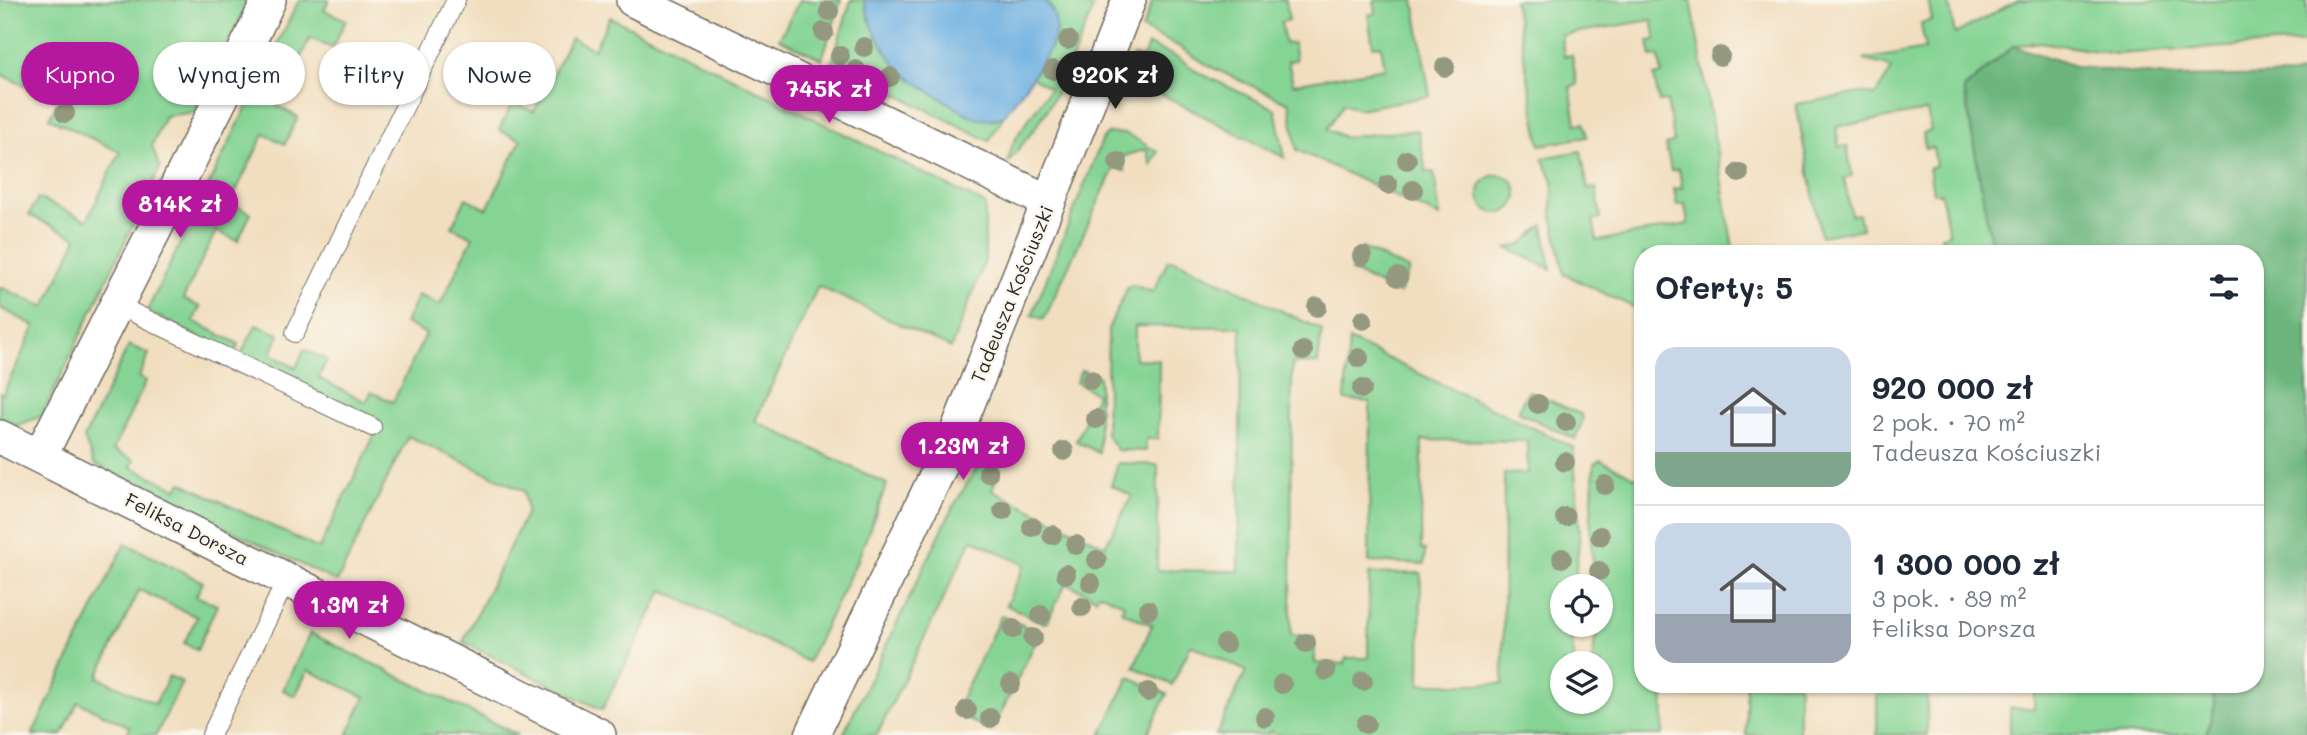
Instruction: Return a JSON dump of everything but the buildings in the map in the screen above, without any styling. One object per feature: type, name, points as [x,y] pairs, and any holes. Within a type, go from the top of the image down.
[{"type":"street","points":[[40,456],[269,0]]},
{"type":"street","points":[[633,0],[1049,202]]},
{"type":"street","name":"Tadeusza Kościuszki","points":[[812,735],[956,434],[1129,0]]},
{"type":"street","name":"Feliksa Dorsza","points":[[0,437],[287,579],[560,726],[599,735]]},
{"type":"lane","points":[[295,333],[456,0]]},
{"type":"lane","points":[[117,305],[372,428]]},
{"type":"lane","points":[[211,735],[287,579]]},
{"type":"green space","points":[[0,0],[249,0],[229,42],[153,42],[153,105],[198,105],[195,112],[165,116],[152,146],[160,168],[42,416],[16,426],[0,418],[0,393],[3,394],[35,326],[0,308],[0,287],[45,307],[77,238],[29,215],[38,198],[87,220],[120,152],[49,118],[56,105],[139,105],[139,42],[21,42],[21,84],[0,74]]},
{"type":"green space","points":[[299,0],[329,0],[324,10],[346,20],[335,42],[319,42],[310,38],[305,48],[305,42],[278,42]]},
{"type":"green space","points":[[800,0],[841,0],[822,59],[779,39]]},
{"type":"green space","points":[[851,0],[864,0],[876,35],[990,120],[1003,117],[989,141],[832,62]]},
{"type":"green space","points":[[1044,0],[1074,0],[1093,8],[1054,96],[1038,124],[1008,163],[1019,134],[1050,88],[1031,77],[1045,57],[1053,10]]},
{"type":"green space","points":[[1153,0],[1286,0],[1289,20],[1281,22],[1285,44],[1293,43],[1296,60],[1288,61],[1293,84],[1385,68],[1381,45],[1373,46],[1368,15],[1376,13],[1374,0],[1414,0],[1430,96],[1359,109],[1344,103],[1327,129],[1344,137],[1418,130],[1426,172],[1434,172],[1440,217],[1297,150],[1289,103],[1209,66],[1178,46],[1142,29]]},
{"type":"green space","points":[[1514,0],[1691,0],[1732,245],[1634,245],[1634,308],[1564,274],[1552,214],[1553,180],[1542,158],[1581,151],[1588,189],[1596,188],[1601,218],[1593,220],[1597,241],[1688,224],[1685,204],[1677,205],[1674,189],[1682,188],[1679,169],[1671,171],[1666,145],[1674,142],[1667,101],[1659,102],[1654,76],[1662,74],[1659,56],[1651,57],[1648,41],[1656,40],[1652,20],[1561,35],[1564,56],[1572,55],[1577,85],[1570,87],[1576,124],[1584,123],[1587,137],[1540,145]]},
{"type":"green space","points":[[1928,0],[1948,0],[1955,34],[2018,0],[2307,0],[2307,42],[2116,54],[2040,42],[2013,46],[1964,89],[1991,245],[1942,245],[1941,236],[1949,234],[1941,193],[1933,193],[1929,167],[1936,166],[1933,147],[1925,149],[1923,133],[1931,131],[1927,111],[1836,127],[1839,147],[1847,146],[1852,176],[1844,178],[1851,215],[1859,214],[1862,229],[1821,236],[1796,104],[1860,93],[1875,95],[1892,69],[1863,60],[1925,49],[1921,23],[1932,20]]},
{"type":"green space","points":[[610,17],[985,204],[985,261],[951,348],[818,286],[755,421],[887,484],[858,559],[808,662],[663,590],[602,710],[463,642],[527,512],[524,491],[408,436],[337,582],[94,464],[84,438],[129,345],[149,354],[139,377],[146,381],[113,450],[134,460],[131,467],[177,489],[181,482],[319,549],[380,424],[239,358],[256,325],[279,334],[271,354],[296,368],[304,349],[327,360],[318,378],[366,402],[371,392],[393,402],[426,334],[405,323],[418,295],[440,305],[473,237],[452,227],[466,198],[487,209],[521,140],[499,130],[512,105],[519,105],[534,112],[538,105],[556,105],[556,68],[571,38],[594,49]]},
{"type":"green space","points":[[1148,45],[1179,58],[1199,73],[1275,109],[1285,158],[1139,83],[1134,77],[1131,64],[1133,56],[1143,58]]},
{"type":"green space","points":[[2013,46],[2078,67],[2176,77],[2292,75],[2307,71],[2307,735],[2206,735],[2215,705],[2212,693],[2264,693],[2264,245],[1991,245],[1964,89]]},
{"type":"green space","points":[[248,105],[277,105],[298,117],[285,144],[264,134],[230,203],[251,213],[238,241],[216,231],[183,299],[200,307],[193,321],[239,344],[234,355],[147,311]]},
{"type":"green space","points":[[1109,133],[1127,134],[1158,152],[1151,164],[1146,149],[1122,157],[1125,171],[1114,168],[1044,319],[1032,315],[1103,138]]},
{"type":"green space","points":[[1498,175],[1512,180],[1517,194],[1512,208],[1498,213],[1484,208],[1479,194],[1484,180]]},
{"type":"green space","points":[[1543,225],[1551,269],[1507,248],[1521,245]]},
{"type":"green space","points":[[1362,248],[1409,270],[1399,294],[1351,271]]},
{"type":"green space","points":[[1168,260],[1175,260],[1322,330],[1318,363],[1292,364],[1291,635],[1314,637],[1315,663],[1345,664],[1346,658],[1368,658],[1369,574],[1421,573],[1420,684],[1503,684],[1504,474],[1528,473],[1527,441],[1422,440],[1421,549],[1425,550],[1424,564],[1369,562],[1370,402],[1345,400],[1349,340],[1573,447],[1580,533],[1575,574],[1550,574],[1550,637],[1572,637],[1573,651],[1550,651],[1550,714],[1613,714],[1613,651],[1594,651],[1595,637],[1613,637],[1613,574],[1594,574],[1590,532],[1594,464],[1600,460],[1634,477],[1634,693],[1664,693],[1663,735],[1277,735],[1270,731],[1268,735],[1216,735],[1246,671],[1191,645],[1172,685],[1134,667],[1152,625],[1121,611],[1124,604],[1099,593],[1096,598],[1066,583],[1047,622],[1006,605],[1025,565],[972,539],[877,735],[843,735],[953,507],[982,459],[1000,468],[992,490],[1105,546],[1132,496],[1111,485],[1118,463],[1158,465],[1157,570],[1239,571],[1241,327],[1135,326],[1135,359],[1159,360],[1158,439],[1146,439],[1146,451],[1117,450],[1106,434],[1108,329],[1128,287],[1133,285],[1153,292]]},
{"type":"green space","points":[[1081,370],[1099,377],[1099,453],[1076,441],[1097,394],[1076,382]]},
{"type":"green space","points":[[1529,391],[1582,415],[1583,420],[1575,439],[1518,412]]},
{"type":"green space","points":[[125,543],[203,582],[196,596],[217,605],[197,650],[184,643],[197,617],[139,590],[98,677],[155,704],[169,676],[182,682],[156,735],[127,735],[130,727],[78,702],[62,735],[32,735]]},
{"type":"green space","points":[[1001,616],[1040,633],[992,731],[954,713]]},
{"type":"green space","points":[[310,633],[518,735],[444,735],[437,732],[436,735],[347,735],[365,697],[308,670],[295,696],[283,690]]},
{"type":"green space","points":[[1129,677],[1167,694],[1147,735],[1101,735]]},
{"type":"green space","points":[[1746,693],[1799,693],[1799,735],[1746,735]]},
{"type":"green space","points":[[1877,693],[1927,693],[1927,735],[1877,735]]},
{"type":"green space","points":[[2034,693],[2212,693],[2215,705],[2206,735],[2010,735],[2010,708],[2034,708]]},
{"type":"water","points":[[864,0],[1044,0],[1056,21],[1056,30],[1042,63],[1003,117],[979,119],[936,95],[898,68],[877,36]]}]
